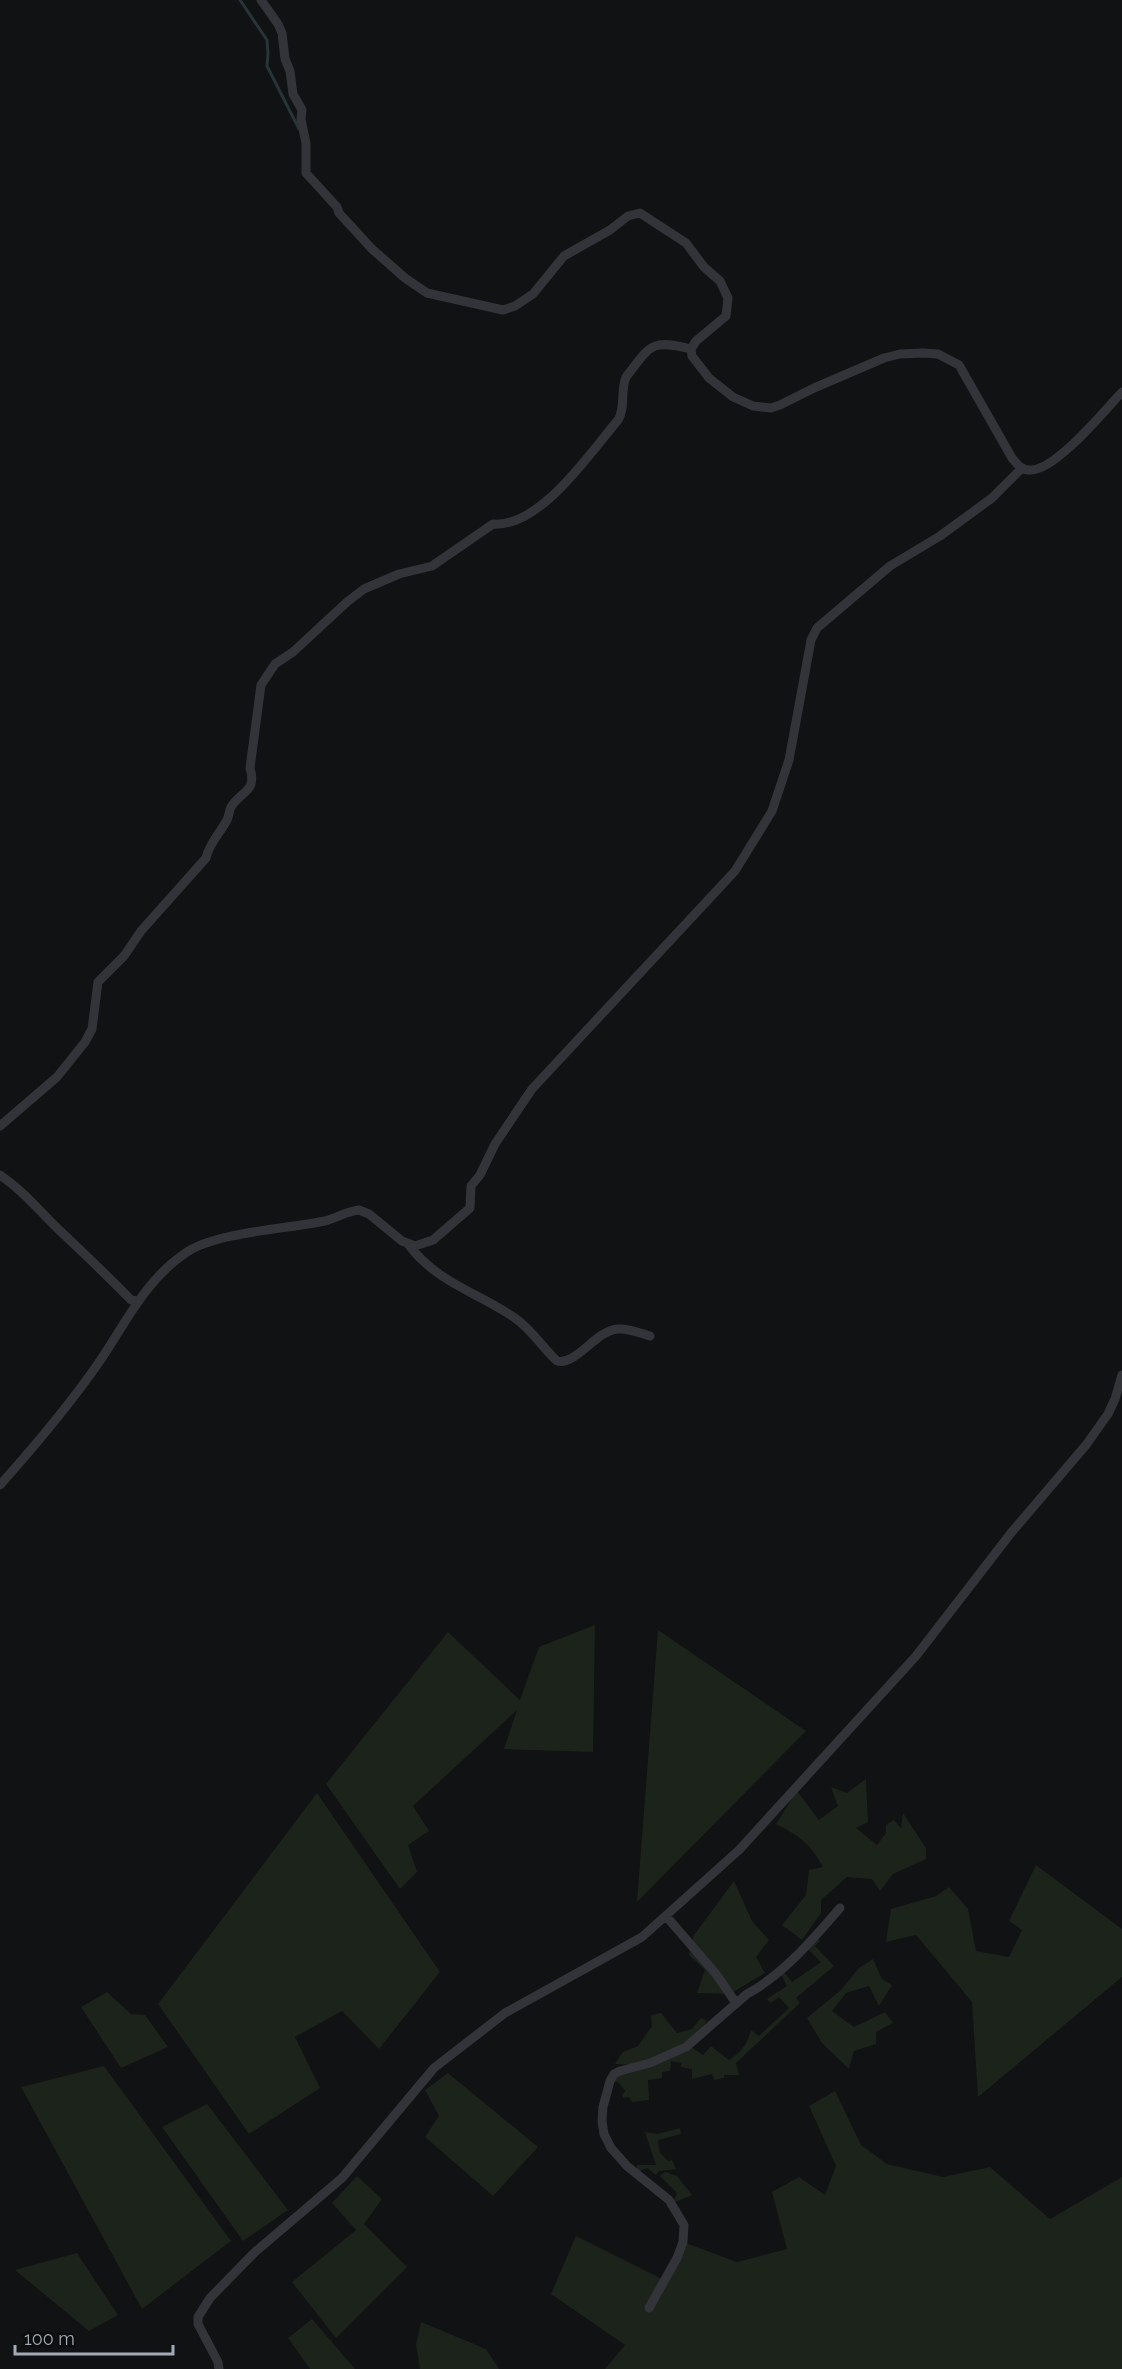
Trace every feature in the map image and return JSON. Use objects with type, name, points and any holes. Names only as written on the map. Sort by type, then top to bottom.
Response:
[{"type":"street","points":[[261,0],[282,33],[293,94],[302,110],[301,119],[306,143],[305,167],[309,179],[322,190],[324,195],[337,207],[339,213],[398,276],[431,296],[496,310],[508,309],[533,294],[564,256],[610,230],[628,216],[640,213],[686,243],[726,291],[728,303],[726,316],[685,348]]},
{"type":"street","points":[[0,1126],[57,1077],[85,1042],[92,1029],[99,982],[124,956],[141,931],[206,858],[231,807],[249,790],[254,779],[250,768],[261,685],[275,664],[293,652],[364,589],[399,574],[432,566],[493,524],[505,525],[548,502],[618,420],[622,414],[624,383],[630,372],[654,345],[663,343],[685,348],[703,372],[733,397],[753,405],[771,408],[884,358],[900,354],[938,354],[950,359],[964,371],[1019,472]]},
{"type":"street","points":[[408,1244],[415,1246],[428,1244],[470,1208],[471,1185],[480,1175],[495,1144],[532,1089],[735,871],[772,811],[789,760],[811,640],[818,628],[890,566],[992,498],[1019,472],[1047,467],[1122,392]]},
{"type":"street","points":[[0,1175],[23,1192],[131,1299],[137,1301]]},
{"type":"street","points":[[0,1485],[95,1368],[137,1301],[154,1280],[172,1263],[199,1245],[216,1240],[326,1220],[356,1210],[369,1214],[408,1244],[424,1265],[438,1276],[500,1309],[527,1327],[557,1361],[566,1361],[612,1330],[624,1329],[650,1336]]},
{"type":"street","points":[[219,2369],[218,2362],[198,2324],[198,2317],[202,2309],[255,2252],[342,2178],[426,2075],[493,2020],[631,1944],[666,1916],[739,1850],[909,1665],[1011,1533],[1092,1437],[1112,1406],[1122,1375]]},
{"type":"street","points":[[648,2308],[677,2258],[683,2242],[684,2225],[669,2200],[627,2166],[611,2148],[604,2134],[602,2121],[605,2097],[614,2074],[630,2067],[650,2063],[686,2047],[736,2003],[801,1953],[840,1908]]},
{"type":"street","points":[[666,1916],[716,1974],[736,2003]]},
{"type":"shaded area","points":[[595,1625],[593,1752],[504,1749],[517,1710],[413,1806],[429,1831],[408,1845],[417,1872],[400,1889],[326,1784],[448,1632],[520,1700],[539,1647]]},
{"type":"shaded area","points":[[658,1630],[806,1731],[637,1902]]},
{"type":"shaded area","points":[[866,1779],[868,1822],[856,1828],[877,1845],[886,1833],[886,1825],[894,1820],[901,1828],[903,1813],[926,1848],[926,1859],[893,1874],[880,1891],[872,1879],[847,1877],[821,1900],[821,1913],[802,1940],[782,1925],[806,1895],[809,1870],[823,1867],[803,1841],[776,1824],[797,1791],[819,1820],[838,1806],[831,1787],[847,1793]]},
{"type":"shaded area","points":[[317,1793],[440,1972],[379,2049],[342,2011],[295,2037],[320,2088],[249,2134],[158,2004]]},
{"type":"shaded area","points":[[1036,1865],[1122,1929],[1122,1977],[978,2097],[972,2002],[916,1935],[886,1942],[891,1909],[936,1896],[949,1887],[968,1909],[976,1951],[1009,1957],[1022,1930],[1009,1921]]},
{"type":"shaded area","points":[[734,1881],[752,1921],[769,1940],[756,1957],[765,1973],[730,1994],[697,1993],[705,1970],[689,1955],[694,1935]]},
{"type":"shaded area","points":[[816,1937],[820,1941],[815,1946],[834,1966],[796,1998],[800,2003],[736,2063],[739,2075],[724,2075],[724,2078],[714,2080],[712,2074],[692,2079],[692,2069],[681,2067],[681,2063],[671,2061],[670,2071],[662,2072],[662,2078],[648,2080],[649,2100],[632,2102],[629,2097],[623,2098],[625,2091],[619,2083],[612,2080],[616,2076],[691,2047],[703,2055],[711,2046],[729,2060],[743,2047],[751,2030],[759,2036],[789,2008],[779,1997],[771,2003],[767,1999],[787,1986],[780,1973],[783,1971],[792,1982],[821,1962],[807,1948]]},
{"type":"shaded area","points":[[873,1959],[882,1979],[892,1985],[879,2006],[869,1986],[846,1993],[832,2011],[854,2027],[885,2012],[893,2023],[876,2032],[876,2044],[854,2051],[849,2069],[822,2043],[807,2018],[841,1990],[859,1968]]},
{"type":"shaded area","points":[[107,1992],[131,2014],[145,2015],[168,2047],[121,2068],[81,2007]]},
{"type":"shaded area","points":[[661,2013],[677,2033],[692,2029],[701,2018],[707,2021],[694,2040],[639,2065],[615,2064],[623,2052],[638,2046],[652,2026],[651,2015]]},
{"type":"shaded area","points":[[104,2066],[231,2241],[142,2309],[21,2087]]},
{"type":"shaded area","points":[[448,2073],[538,2147],[493,2196],[425,2137],[439,2116],[425,2090]]},
{"type":"shaded area","points":[[835,2091],[861,2145],[887,2164],[943,2177],[990,2167],[1050,2219],[1122,2177],[1122,2369],[605,2369],[625,2345],[551,2294],[576,2236],[664,2280],[683,2242],[737,2262],[787,2249],[772,2192],[799,2177],[825,2195],[836,2166],[809,2106]]},
{"type":"shaded area","points":[[207,2104],[288,2210],[243,2241],[162,2127]]},
{"type":"shaded area","points":[[680,2128],[681,2134],[658,2140],[660,2153],[668,2161],[672,2160],[676,2169],[659,2171],[656,2175],[647,2168],[637,2172],[637,2165],[656,2165],[645,2132],[657,2134]]},
{"type":"shaded area","points":[[665,2172],[677,2176],[692,2195],[673,2203],[677,2193],[660,2176]]},
{"type":"shaded area","points":[[357,2176],[382,2199],[364,2224],[407,2267],[336,2338],[292,2282],[356,2230],[332,2203]]},
{"type":"shaded area","points":[[77,2253],[118,2315],[89,2331],[15,2270]]},
{"type":"shaded area","points":[[312,2319],[355,2369],[310,2369],[288,2338]]},
{"type":"shaded area","points":[[421,2322],[486,2349],[499,2369],[420,2369],[416,2344]]},
{"type":"waterway","points":[[240,0],[267,40],[267,66],[299,129]]}]
